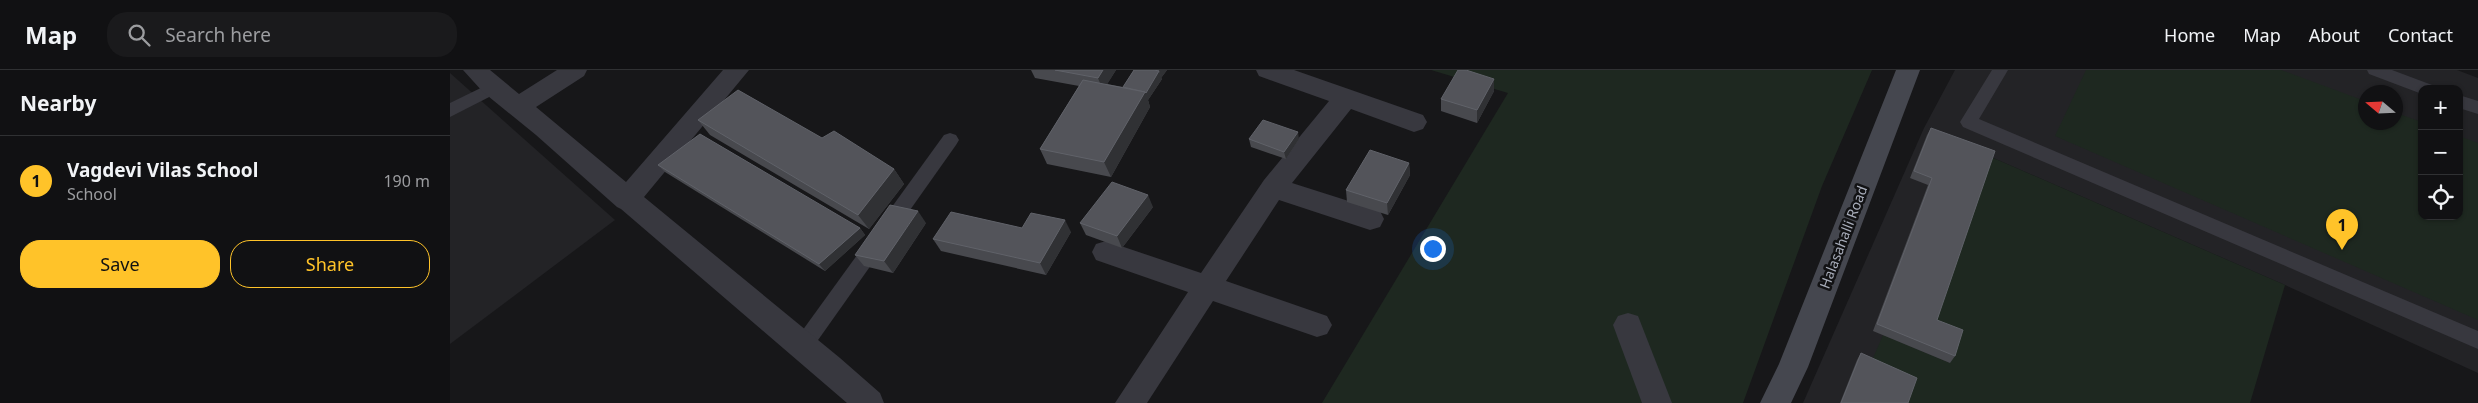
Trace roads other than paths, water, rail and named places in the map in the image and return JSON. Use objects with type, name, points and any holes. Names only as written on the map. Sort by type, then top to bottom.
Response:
[{"type":"main road","name":"Halasahalli Road","points":[[1775,403],[1793,367],[1908,70]]},
{"type":"street","points":[[519,106],[575,70]]},
{"type":"street","points":[[626,200],[737,70]]},
{"type":"street","points":[[1268,70],[1414,122]]},
{"type":"street","points":[[484,79],[519,106],[626,200],[804,344],[869,403]]},
{"type":"street","points":[[1130,403],[1273,187],[1347,97]]},
{"type":"street","points":[[1273,187],[1370,219]]},
{"type":"street","points":[[1106,252],[1317,325]]},
{"type":"street","points":[[1628,326],[1658,403]]},
{"type":"lane","points":[[2000,70],[1969,122],[2478,340]]},
{"type":"lane","points":[[2375,70],[2418,86]]},
{"type":"lane","points":[[450,111],[484,79]]},
{"type":"lane","points":[[2463,102],[2478,108]]},
{"type":"lane","points":[[804,344],[950,140]]},
{"type":"place","name":"Vagdevi Vilas School","points":[[2342,250]]}]
